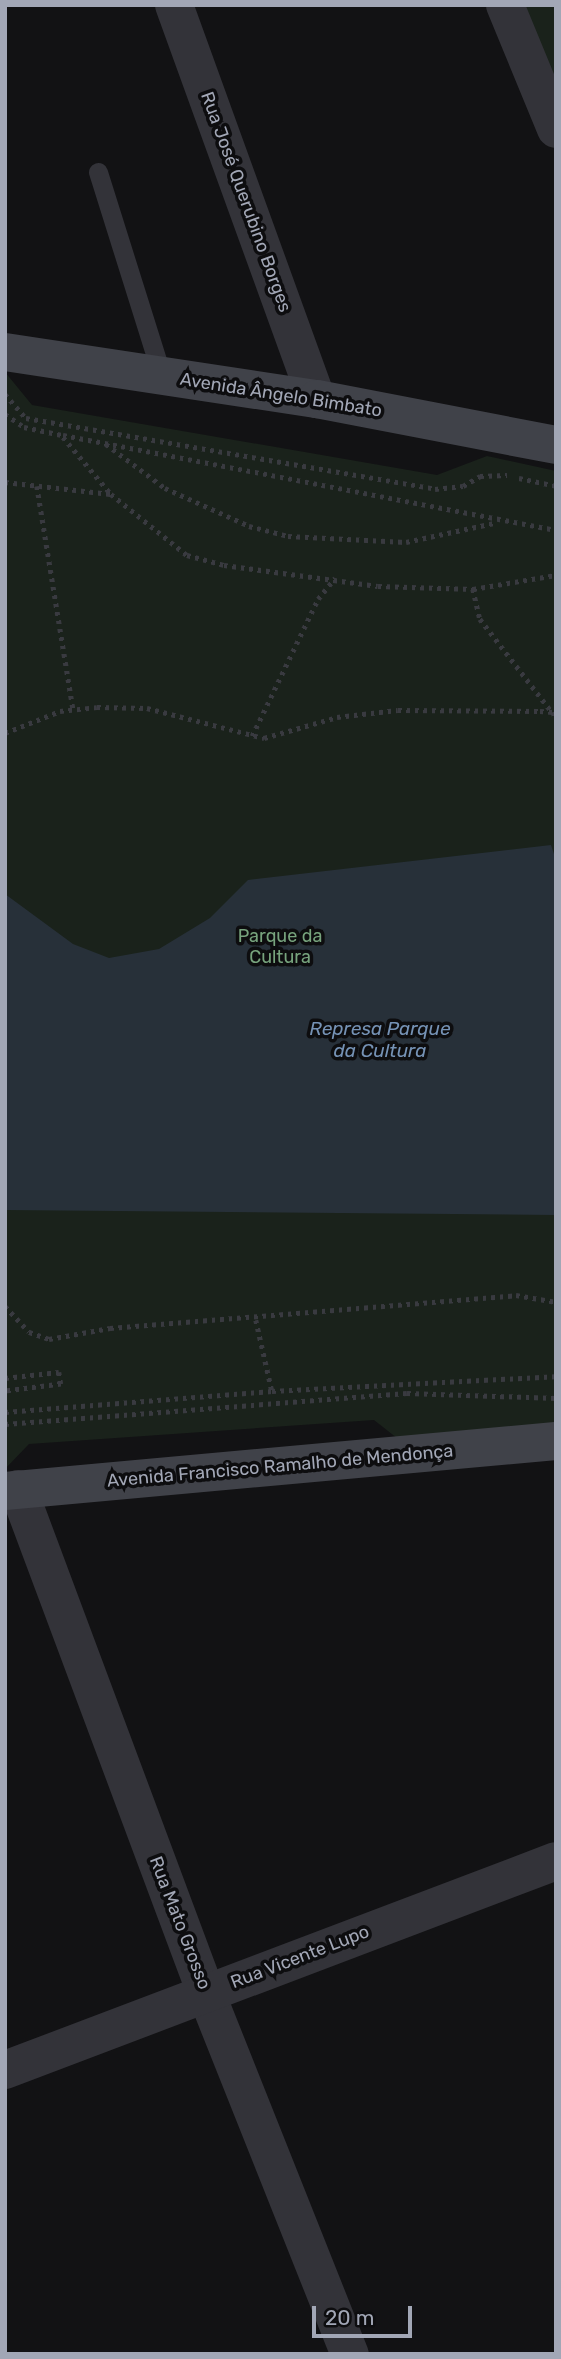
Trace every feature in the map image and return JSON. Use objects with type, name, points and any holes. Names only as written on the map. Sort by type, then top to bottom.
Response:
[{"type":"street","name":"Rua José Querubino Borges","points":[[174,5],[317,399]]},
{"type":"street","points":[[505,5],[556,129]]},
{"type":"street","name":"Avenida Ângelo Bimbato","points":[[5,352],[317,399],[556,445]]},
{"type":"street","name":"Avenida Francisco Ramalho de Mendonça","points":[[11,1490],[556,1441]]},
{"type":"street","name":"Rua Mato Grosso","points":[[11,1490],[206,1993],[350,2354]]},
{"type":"street","name":"Rua Vicente Lupo","points":[[5,2070],[556,1861]]},
{"type":"lane","points":[[98,172],[162,376]]},
{"type":"path","points":[[5,394],[26,418],[435,489],[463,486],[480,476],[493,475],[556,485]]},
{"type":"path","points":[[5,414],[24,427],[498,522],[556,530]]},
{"type":"path","points":[[62,435],[111,494],[144,525],[187,555],[225,565],[378,586],[473,589],[556,575]]},
{"type":"path","points":[[105,444],[165,488],[249,526],[288,536],[406,542],[498,522]]},
{"type":"path","points":[[5,482],[111,494]]},
{"type":"path","points":[[37,486],[73,710]]},
{"type":"path","points":[[252,736],[318,599],[335,578]]},
{"type":"path","points":[[473,589],[480,619],[556,719]]},
{"type":"path","points":[[5,733],[73,710],[147,708],[264,738],[337,717],[398,710],[553,712]]},
{"type":"path","points":[[5,1306],[29,1332],[49,1339],[110,1328],[256,1320],[516,1295],[556,1302]]},
{"type":"path","points":[[256,1320],[272,1391]]},
{"type":"path","points":[[5,1378],[60,1372],[61,1384],[5,1391]]},
{"type":"path","points":[[5,1412],[272,1391],[556,1376]]},
{"type":"path","points":[[5,1424],[407,1393],[556,1398]]},
{"type":"green space","points":[[524,5],[556,5],[556,84]]},
{"type":"green space","name":"Parque da Cultura","points":[[5,372],[32,405],[437,475],[487,456],[556,471],[556,1431],[402,1442],[374,1420],[29,1444],[5,1469]]},
{"type":"water","name":"Represa Parque da Cultura","points":[[551,845],[556,860],[556,1215],[5,1210],[5,894],[73,944],[109,958],[159,949],[210,918],[248,880]]}]
